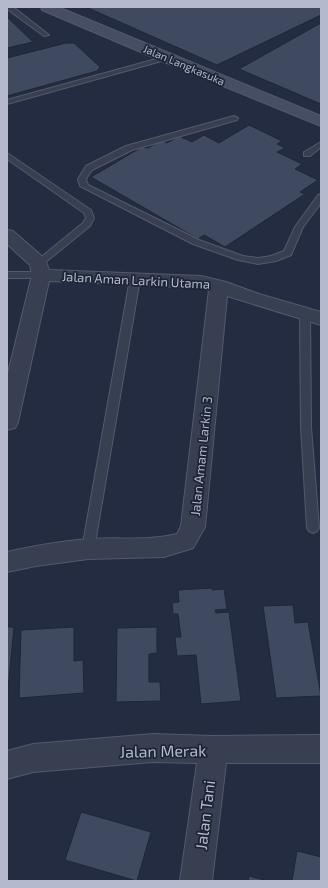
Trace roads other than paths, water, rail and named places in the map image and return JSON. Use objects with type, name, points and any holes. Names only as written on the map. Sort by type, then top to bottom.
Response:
[{"type":"main road","name":"Jalan Langkasuka","points":[[47,7],[321,121]]},
{"type":"street","points":[[7,235],[40,269],[8,413]]},
{"type":"street","name":"Jalan Aman Larkin Utama","points":[[40,269],[134,278],[201,282],[220,286],[252,298],[313,317]]},
{"type":"street","name":"Jalan Amam Larkin 3","points":[[7,562],[36,556],[88,549],[164,547],[184,540],[193,528],[220,286]]},
{"type":"street","name":"Jalan Merak","points":[[7,765],[33,758],[152,748],[213,750],[321,748]]},
{"type":"street","name":"Jalan Tani","points":[[196,881],[213,750]]},
{"type":"lane","points":[[9,7],[46,35]]},
{"type":"lane","points":[[7,102],[167,58]]},
{"type":"lane","points":[[234,118],[129,148],[89,168],[82,178],[84,186],[196,242],[241,258],[258,260],[273,259],[288,252],[299,227],[321,197]]},
{"type":"lane","points":[[307,154],[321,144]]},
{"type":"lane","points":[[7,155],[88,212],[90,218],[87,224],[40,269],[7,276]]},
{"type":"lane","points":[[88,549],[134,278]]},
{"type":"lane","points":[[313,317],[306,427],[313,528]]}]
